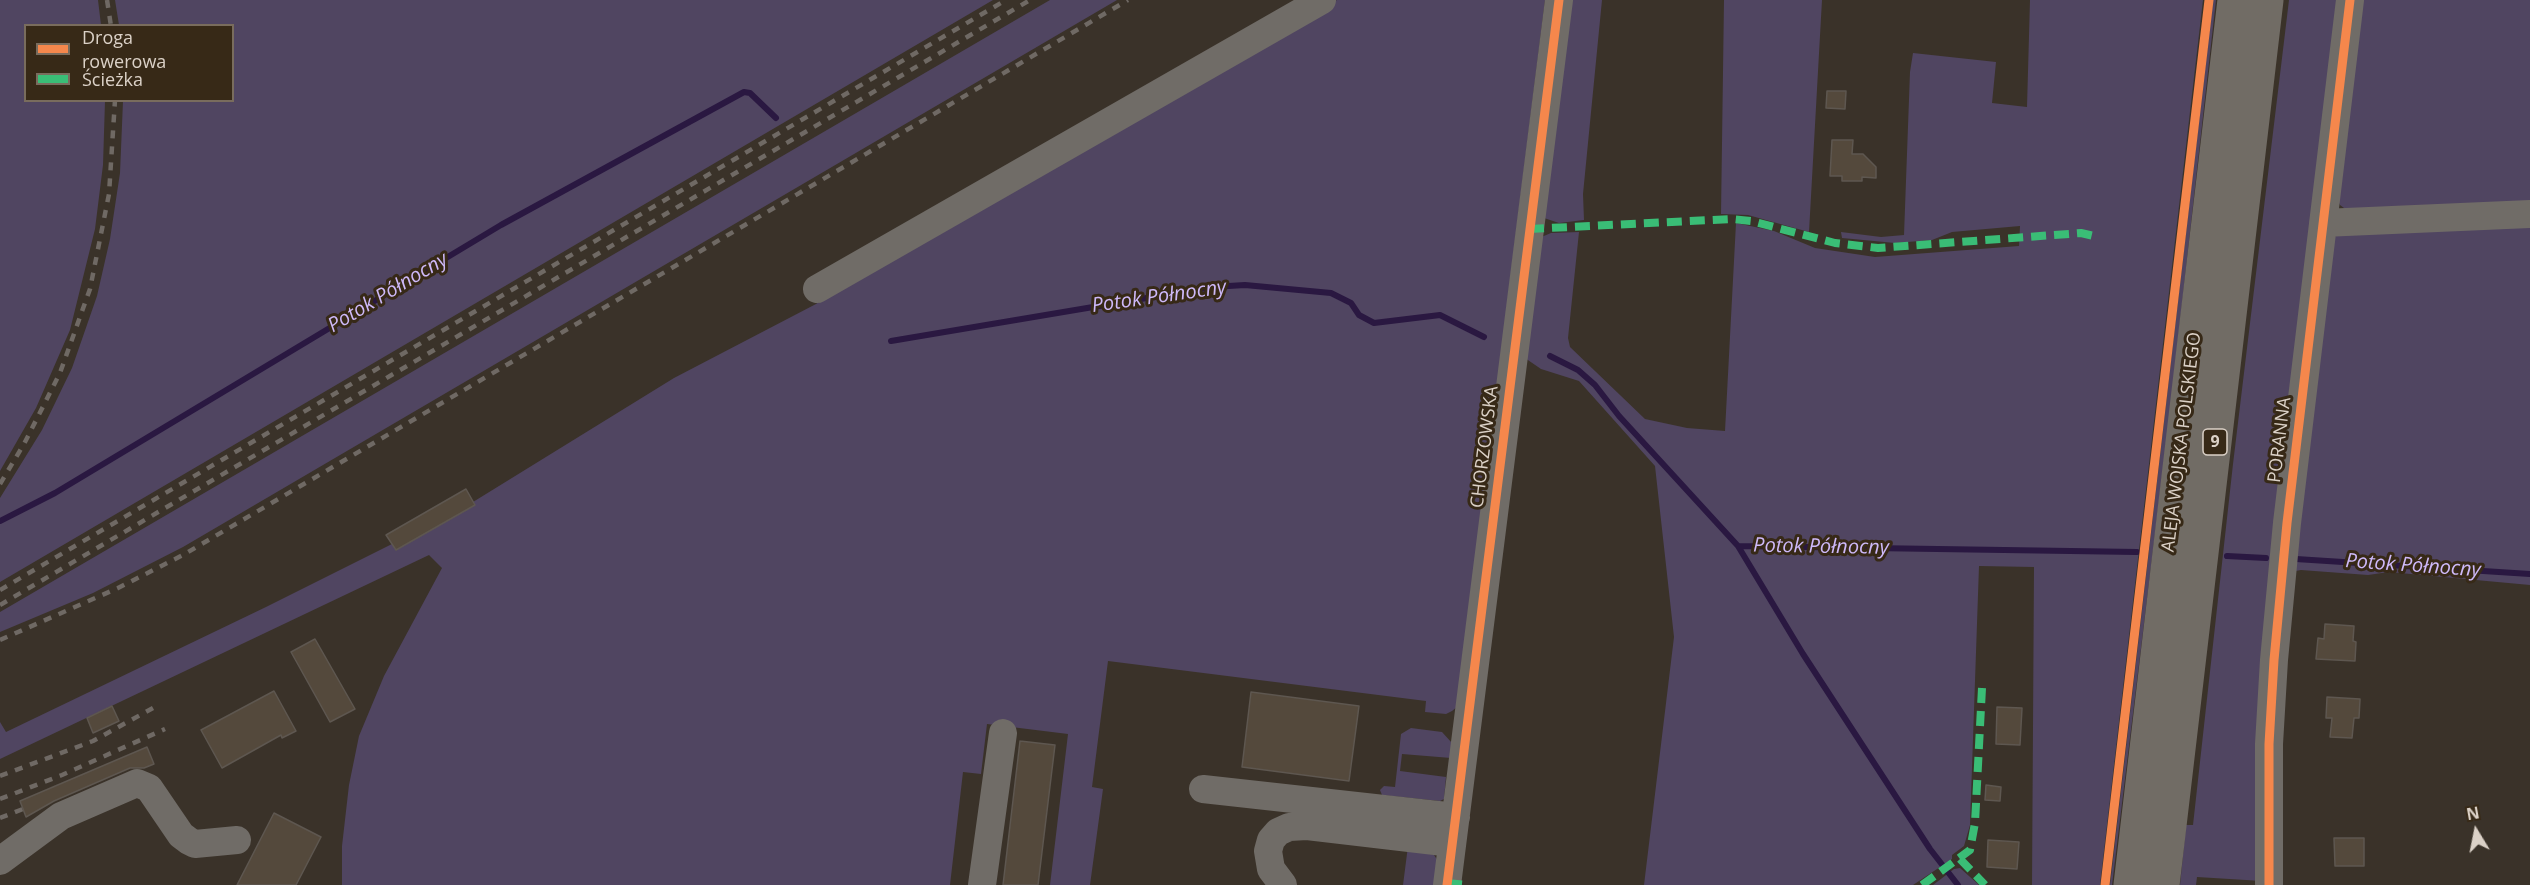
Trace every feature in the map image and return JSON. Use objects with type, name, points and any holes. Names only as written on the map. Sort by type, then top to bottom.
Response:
[{"type":"main road","name":"ALEJA WOJSKA POLSKIEGO","points":[[2130,885],[2234,0]]},
{"type":"main road","name":"ALEJA WOJSKA POLSKIEGO","points":[[2163,885],[2267,0]]},
{"type":"street","points":[[817,289],[1322,0]]},
{"type":"street","name":"PORANNA","points":[[2269,885],[2269,744],[2274,660],[2287,523],[2350,0]]},
{"type":"street","name":"CHORZOWSKA","points":[[1447,885],[1556,4]]},
{"type":"street","points":[[2323,223],[2530,213]]},
{"type":"street","points":[[982,885],[1003,733]]},
{"type":"street","points":[[0,861],[61,816],[137,783],[149,788],[181,835],[189,841],[195,844],[237,840]]},
{"type":"street","points":[[1203,789],[1454,830]]},
{"type":"street","points":[[1283,885],[1271,869],[1268,850],[1270,840],[1278,832],[1288,827],[1454,830]]},
{"type":"shaded area","points":[[0,0],[98,0],[101,24],[24,24],[24,102],[105,102],[103,165],[95,229],[70,330],[36,408],[0,471]]},
{"type":"shaded area","points":[[115,0],[993,0],[0,582],[0,498],[42,430],[72,368],[97,296],[110,239],[120,173],[123,102],[234,102],[234,24],[119,24]]},
{"type":"shaded area","points":[[1050,0],[1117,0],[183,547],[93,593],[0,632],[0,612]]},
{"type":"shaded area","points":[[1337,0],[1545,0],[1457,707],[1452,711],[1446,714],[1425,712],[1426,701],[1108,661],[1092,787],[1103,789],[1090,885],[1050,885],[1068,734],[987,724],[981,774],[963,772],[950,885],[342,885],[342,846],[349,785],[359,736],[384,676],[442,568],[429,555],[0,759],[0,722],[6,732],[392,544],[396,550],[475,505],[473,502],[674,378],[816,304],[854,277]]},
{"type":"shaded area","points":[[1568,0],[1602,0],[1583,194],[1584,220],[1559,223],[1544,218]]},
{"type":"shaded area","points":[[1724,0],[1822,0],[1809,232],[1748,215],[1721,214]]},
{"type":"shaded area","points":[[2030,0],[2203,0],[2100,885],[2032,885],[2034,567],[1979,566],[1970,825],[1964,846],[1952,855],[1952,859],[1913,885],[1644,885],[1674,637],[1655,466],[1579,381],[1541,369],[1522,356],[1539,238],[1551,233],[1579,232],[1568,338],[1570,347],[1645,419],[1687,428],[1725,431],[1736,223],[1774,231],[1815,248],[1875,257],[2019,246],[2020,226],[1952,232],[1932,240],[1895,243],[1842,238],[1841,232],[1881,237],[1904,235],[1910,72],[1913,53],[1996,62],[1992,103],[2027,107]]},
{"type":"shaded area","points":[[2213,0],[2216,0],[2170,411],[2112,885],[2110,885]]},
{"type":"shaded area","points":[[2289,0],[2341,0],[2262,881],[2197,877],[2196,885],[2180,885],[2186,825],[2193,825],[2233,464]]},
{"type":"shaded area","points":[[2358,0],[2530,0],[2530,206],[2348,211],[2340,205],[2336,196]]},
{"type":"shaded area","points":[[2530,227],[2530,585],[2389,572],[2368,575],[2301,570],[2290,572],[2329,245],[2337,234]]},
{"type":"shaded area","points":[[1411,728],[1442,732],[1452,743],[1451,758],[1402,754],[1400,771],[1446,777],[1444,799],[1440,801],[1382,795],[1380,790],[1384,786],[1395,787],[1401,734]]},
{"type":"shaded area","points":[[1408,846],[1434,855],[1438,861],[1437,885],[1403,885]]},
{"type":"shaded area","points":[[1960,868],[1979,885],[1933,885],[1954,869]]},
{"type":"building","points":[[1827,91],[1846,91],[1845,109],[1826,108]]},
{"type":"building","points":[[1832,140],[1853,140],[1852,154],[1863,154],[1876,167],[1876,178],[1862,177],[1862,181],[1842,181],[1842,176],[1830,176]]},
{"type":"building","points":[[466,489],[475,505],[396,550],[386,535]]},
{"type":"building","points":[[2325,624],[2354,626],[2355,661],[2316,659],[2318,638],[2324,639]]},
{"type":"building","points":[[315,639],[355,709],[330,722],[291,652]]},
{"type":"building","points":[[274,691],[296,731],[282,738],[281,735],[222,768],[201,730]]},
{"type":"building","points":[[1251,692],[1359,706],[1349,781],[1242,767]]},
{"type":"building","points":[[2327,697],[2360,699],[2359,718],[2354,718],[2352,738],[2330,737],[2332,718],[2326,718]]},
{"type":"building","points":[[112,706],[119,721],[93,733],[87,718]]},
{"type":"building","points":[[1997,707],[2022,708],[2020,745],[1996,744]]},
{"type":"building","points":[[1020,741],[1055,745],[1038,885],[1003,885]]},
{"type":"building","points":[[147,747],[154,764],[144,768],[130,768],[54,801],[26,817],[20,801]]},
{"type":"building","points":[[1986,785],[2001,787],[2000,801],[1985,800]]},
{"type":"building","points":[[274,813],[321,837],[296,885],[237,885]]},
{"type":"building","points":[[2334,838],[2364,838],[2364,866],[2335,866]]},
{"type":"building","points":[[1988,840],[2019,842],[2017,869],[1987,867]]},
{"type":"waterway","name":"Potok Północny","points":[[0,521],[55,493],[501,225],[744,92],[750,93],[776,118]]},
{"type":"waterway","name":"Potok Północny","points":[[891,341],[1212,287],[1245,285],[1331,293],[1351,303],[1359,315],[1374,323],[1440,315],[1484,337]]},
{"type":"waterway","name":"Potok Północny","points":[[1550,356],[1578,370],[1595,385],[1619,416],[1738,546],[2137,552]]},
{"type":"waterway","points":[[1738,546],[1803,654],[1930,849],[1958,885]]},
{"type":"waterway","name":"Potok Północny","points":[[2227,556],[2266,558]]},
{"type":"waterway","name":"Potok Północny","points":[[2296,559],[2530,574]]},
{"type":"railway","points":[[107,0],[111,24]]},
{"type":"railway","points":[[0,590],[1006,0]]},
{"type":"railway","points":[[0,605],[1030,0]]},
{"type":"railway","points":[[0,640],[118,588],[183,555],[1128,0]]},
{"type":"railway","points":[[0,484],[24,444],[60,373],[90,289],[109,194],[115,102]]},
{"type":"railway","points":[[0,776],[93,741],[153,708]]},
{"type":"railway","points":[[0,799],[62,775],[165,729]]},
{"type":"railway","points":[[0,818],[23,809]]},
{"type":"marked path","points":[[1529,229],[1732,219],[1751,221],[1835,243],[1878,248],[2081,233],[2098,237]]},
{"type":"marked path","points":[[1922,885],[1970,850],[1975,823],[1982,688]]},
{"type":"marked path","points":[[1960,859],[1985,885]]},
{"type":"marked path","points":[[1447,883],[1466,885]]},
{"type":"cycle path","points":[[1447,885],[1559,0]]},
{"type":"cycle path","points":[[2105,885],[2209,0]]},
{"type":"cycle path","points":[[2269,885],[2269,744],[2274,660],[2287,523],[2350,0]]}]
